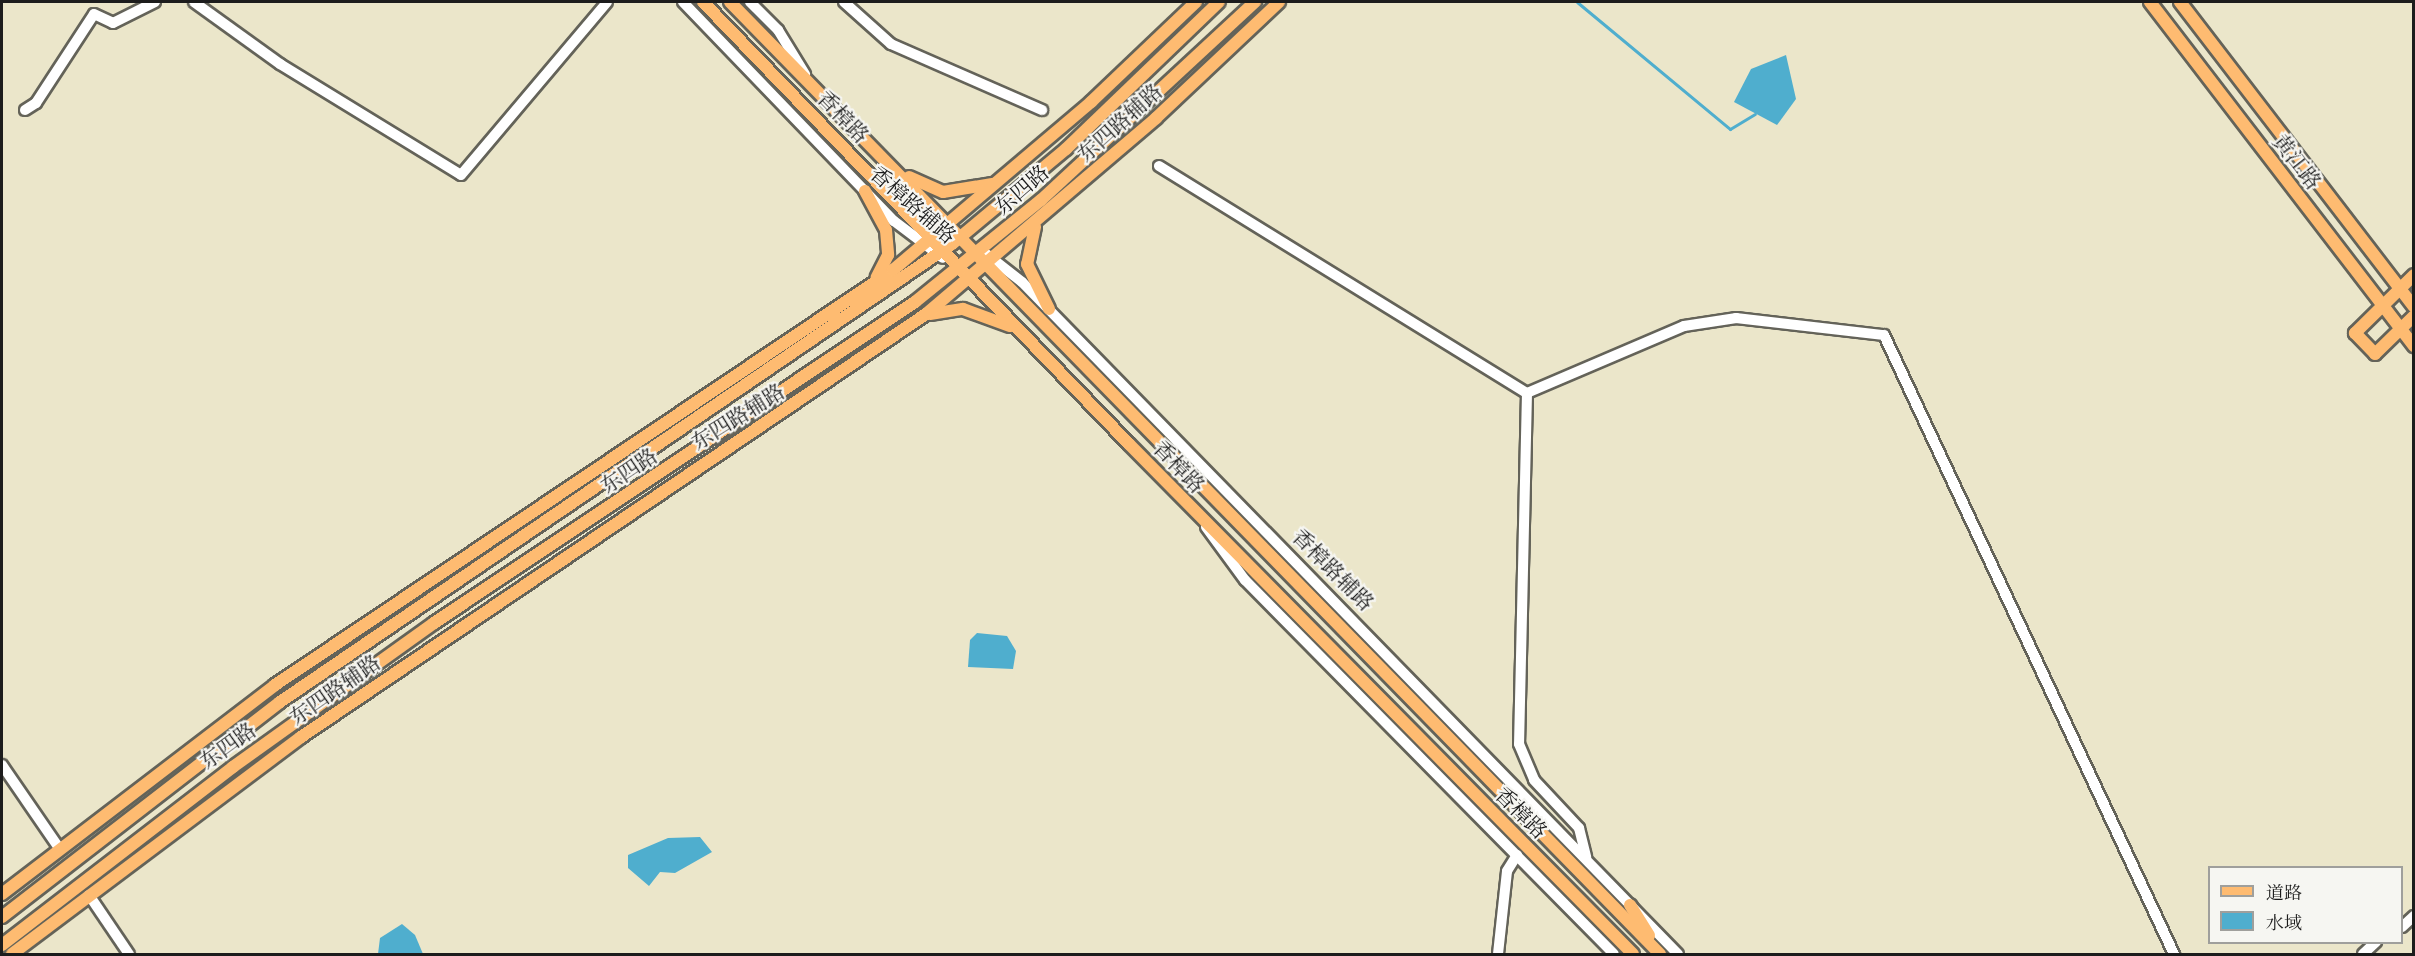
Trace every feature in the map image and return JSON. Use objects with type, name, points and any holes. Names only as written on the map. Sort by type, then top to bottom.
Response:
[{"type":"main road","name":"香樟路","points":[[703,2],[929,242],[970,279],[1195,512],[1633,954]]},
{"type":"main road","name":"香樟路","points":[[730,2],[806,76],[949,225],[990,262],[1660,954]]},
{"type":"main road","name":"东四路辅路","points":[[2,894],[59,848],[275,685],[872,285],[929,242],[1087,105],[1196,2]]},
{"type":"main road","name":"东四路","points":[[2,917],[88,848],[280,702],[827,334],[941,253],[962,237],[1133,84],[1219,2]]},
{"type":"main road","name":"东四路","points":[[2,945],[318,704],[738,422],[958,268],[1071,173],[1255,2]]},
{"type":"main road","name":"东四路辅路","points":[[12,954],[311,730],[913,323],[1039,221],[1279,2]]},
{"type":"main road","name":"黄江路","points":[[2150,2],[2414,346]]},
{"type":"main road","name":"黄江路","points":[[2180,2],[2414,307]]},
{"type":"main road","points":[[1087,105],[1133,84]]},
{"type":"main road","points":[[1092,154],[1140,131]]},
{"type":"main road","points":[[891,164],[942,192],[980,189],[1008,174]]},
{"type":"main road","points":[[1049,309],[1027,264],[1030,239],[1039,221],[1071,173]]},
{"type":"main road","points":[[827,334],[872,285],[884,266],[888,245],[882,219],[865,191]]},
{"type":"main road","points":[[2414,275],[2355,333],[2375,354],[2414,316]]},
{"type":"main road","points":[[913,323],[940,311],[963,309],[1022,334]]},
{"type":"main road","points":[[720,387],[779,366]]},
{"type":"main road","points":[[738,422],[799,401]]},
{"type":"main road","points":[[42,862],[88,848]]},
{"type":"main road","points":[[38,916],[93,893]]},
{"type":"main road","points":[[1629,904],[1660,954]]},
{"type":"main road","points":[[2,952],[21,929]]},
{"type":"street","points":[[25,110],[36,103],[94,14],[113,23],[155,2]]},
{"type":"street","points":[[194,2],[280,64],[461,176],[607,2]]},
{"type":"street","name":"香樟路辅路","points":[[683,2],[865,191],[929,242]]},
{"type":"street","name":"香樟路","points":[[750,2],[778,30],[806,76]]},
{"type":"street","points":[[844,2],[891,44],[1041,110]]},
{"type":"street","points":[[1159,166],[1527,393]]},
{"type":"street","name":"香樟路辅路","points":[[990,262],[1049,309],[1678,954]]},
{"type":"street","points":[[1527,393],[1684,326],[1736,318],[1884,335],[2174,954]]},
{"type":"street","points":[[1527,393],[1519,744],[1534,780],[1579,828],[1587,860]]},
{"type":"street","points":[[1195,512],[1245,580],[1614,954]]},
{"type":"street","points":[[2,765],[59,848]]},
{"type":"street","points":[[1498,954],[1507,871],[1517,855]]},
{"type":"street","points":[[93,893],[129,954]]},
{"type":"water","points":[[1786,55],[1796,99],[1777,125],[1734,102],[1751,69]]},
{"type":"water","points":[[977,633],[1007,636],[1016,651],[1013,669],[968,667],[970,640]]},
{"type":"water","points":[[700,837],[712,852],[675,873],[660,872],[649,886],[628,868],[628,855],[668,838]]},
{"type":"water","points":[[402,924],[415,935],[423,954],[378,954],[380,938]]},
{"type":"waterway","points":[[1577,2],[1730,129],[1755,114]]}]
